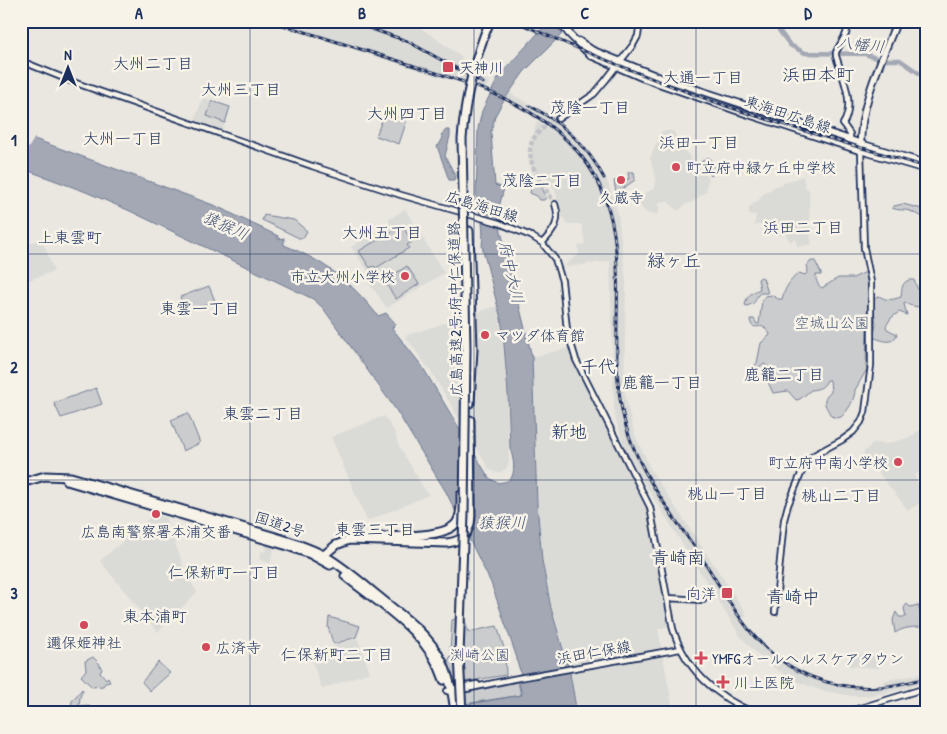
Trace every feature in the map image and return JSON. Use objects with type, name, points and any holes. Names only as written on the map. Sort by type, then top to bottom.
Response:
[{"type":"highway","name":"広島高速2号;府中仁保道路","points":[[462,713],[459,670],[468,420],[470,292],[465,175],[466,138],[474,79],[492,21]]},
{"type":"highway","points":[[466,237],[473,349],[468,403]]},
{"type":"highway","points":[[345,540],[447,543],[458,541],[465,536],[471,520],[468,420]]},
{"type":"highway","points":[[323,558],[331,545],[345,540],[436,533],[453,527],[458,520],[460,511],[468,420]]},
{"type":"highway","name":"国道2号","points":[[21,483],[45,476],[68,476],[302,545],[323,558]]},
{"type":"highway","name":"国道2号","points":[[21,488],[46,480],[70,481],[288,546],[338,564],[424,636],[441,660],[450,690],[452,710]]},
{"type":"main road","name":"東海田広島線","points":[[556,21],[590,55],[616,67],[706,101],[861,151]]},
{"type":"main road","points":[[558,119],[594,94],[621,62],[636,40],[640,21]]},
{"type":"main road","points":[[849,21],[846,34],[836,52],[836,56],[848,97],[847,112],[843,124],[850,134],[850,140]]},
{"type":"main road","points":[[775,612],[784,520],[788,505],[806,462],[814,454],[849,436],[860,424],[865,412],[871,371],[871,282],[864,248],[860,143],[864,111],[897,21]]},
{"type":"main road","name":"東海田広島線","points":[[567,31],[589,48],[659,77],[860,143]]},
{"type":"main road","name":"広島海田線","points":[[21,61],[76,83],[312,166],[454,211],[479,216],[531,236],[542,243],[555,259],[562,281],[568,330],[576,360],[650,507],[673,630],[680,649],[694,670],[717,692],[738,706],[755,713]]},
{"type":"main road","points":[[860,143],[926,163]]},
{"type":"main road","points":[[861,151],[926,170]]},
{"type":"main road","points":[[542,243],[558,222],[555,204]]},
{"type":"main road","points":[[667,598],[703,600]]},
{"type":"main road","name":"浜田仁保線","points":[[450,690],[508,678],[513,679],[680,649]]},
{"type":"main road","points":[[844,713],[926,688]]},
{"type":"shaded area","points":[[263,21],[411,21],[462,57],[459,64],[489,82],[485,91],[460,81],[460,78],[454,75],[451,80]]},
{"type":"shaded area","points":[[509,93],[551,115],[573,132],[592,155],[607,180],[618,214],[626,281],[624,387],[635,435],[652,472],[744,610],[747,616],[742,618],[749,630],[759,643],[781,662],[821,682],[842,686],[874,687],[883,686],[883,681],[926,673],[926,683],[866,696],[852,696],[820,690],[798,682],[779,671],[763,660],[741,637],[641,478],[625,447],[616,421],[614,408],[610,261],[567,267],[565,265],[579,254],[578,246],[585,244],[581,224],[567,224],[560,211],[555,190],[547,178],[537,175],[529,158],[538,121],[555,135],[544,124],[505,100]]},
{"type":"shaded area","points":[[203,97],[212,101],[207,117],[225,123],[222,131],[194,122]]},
{"type":"shaded area","name":"町立府中緑ケ丘中学校","points":[[662,131],[673,131],[683,149],[709,179],[706,186],[707,191],[691,203],[685,204],[680,210],[677,210],[665,201],[659,202],[659,214],[646,213],[639,204],[639,199],[655,188],[656,178],[650,158]]},
{"type":"shaded area","points":[[803,176],[805,187],[809,190],[812,244],[798,247],[795,239],[790,242],[785,233],[779,236],[775,229],[764,223],[754,226],[756,215],[749,214],[749,207],[774,187]]},
{"type":"shaded area","points":[[405,209],[444,273],[387,308],[366,279],[377,272],[374,267],[368,271],[351,247],[390,223],[388,220]]},
{"type":"shaded area","points":[[42,239],[54,271],[21,283],[21,247]]},
{"type":"shaded area","points":[[497,306],[502,336],[507,394],[509,463],[506,469],[498,473],[489,469],[432,373],[405,336]]},
{"type":"shaded area","points":[[569,348],[576,368],[644,498],[648,511],[669,626],[658,629],[673,710],[679,710],[680,713],[578,713],[571,673],[552,608],[543,560],[537,504],[532,357]]},
{"type":"shaded area","points":[[384,416],[394,431],[398,444],[429,495],[367,521],[331,437]]},
{"type":"shaded area","name":"町立府中南小学校","points":[[926,429],[926,470],[914,475],[926,500],[908,510],[863,453],[873,443],[888,444],[913,436],[916,432]]},
{"type":"shaded area","points":[[153,515],[165,517],[188,578],[197,592],[158,632],[100,561]]},
{"type":"shaded area","points":[[267,543],[275,545],[270,563],[259,559],[262,551],[265,552]]},
{"type":"shaded area","points":[[357,638],[370,672],[322,689],[310,655]]},
{"type":"shaded area","points":[[850,653],[878,656],[879,668],[849,666]]},
{"type":"green space","points":[[212,101],[230,107],[225,123],[207,116]]},
{"type":"green space","points":[[385,112],[407,120],[399,144],[376,136]]},
{"type":"green space","points":[[708,157],[718,170],[711,176],[701,162]]},
{"type":"green space","points":[[628,172],[634,172],[635,180],[616,193],[614,181],[629,179]]},
{"type":"green space","points":[[535,183],[540,185],[546,198],[544,200],[540,200],[537,196],[530,193],[532,185]]},
{"type":"green space","points":[[903,204],[926,210],[926,216],[908,210],[892,208]]},
{"type":"green space","points":[[264,215],[294,220],[307,231],[303,238],[299,238],[262,220]]},
{"type":"green space","points":[[402,225],[412,242],[407,245],[409,248],[376,268],[374,266],[370,268],[359,251]]},
{"type":"green space","name":"空城山公園","points":[[811,261],[815,261],[821,273],[821,275],[816,275],[816,280],[822,288],[838,278],[853,278],[866,272],[868,288],[867,369],[855,390],[849,408],[841,417],[837,418],[831,416],[825,404],[826,398],[831,392],[830,380],[827,380],[820,388],[811,390],[796,400],[788,391],[773,393],[768,382],[775,379],[774,375],[765,364],[753,370],[751,369],[757,363],[761,343],[770,334],[764,327],[753,326],[750,319],[754,319],[759,324],[762,300],[765,296],[772,295],[782,299],[786,288],[793,278],[799,273],[805,275],[807,273],[807,266]]},
{"type":"green space","points":[[407,266],[419,284],[396,299],[384,281]]},
{"type":"green space","points":[[761,277],[768,293],[760,293],[755,302],[747,306],[745,305],[750,295],[760,289],[758,279]]},
{"type":"green space","points":[[914,280],[922,303],[918,307],[905,302],[907,315],[899,312],[891,318],[886,326],[887,329],[897,334],[893,340],[888,341],[875,338],[876,324],[873,302],[876,297],[879,296],[890,300],[901,297],[903,284]]},
{"type":"green space","points":[[209,286],[215,301],[185,312],[180,297]]},
{"type":"green space","points":[[96,388],[102,404],[61,418],[54,403]]},
{"type":"green space","points":[[188,413],[200,443],[183,451],[171,420]]},
{"type":"green space","points":[[907,604],[910,607],[918,605],[924,627],[905,628],[895,633],[893,620],[896,612],[899,617],[906,617],[904,608]]},
{"type":"green space","points":[[329,617],[360,626],[356,637],[333,643],[328,627]]},
{"type":"green space","name":"渕崎公園","points":[[452,620],[465,620],[468,632],[497,626],[505,651],[506,675],[463,682],[452,677],[447,663],[452,654],[450,652]]},
{"type":"green space","points":[[93,657],[99,663],[102,670],[100,672],[106,679],[108,677],[110,682],[105,683],[103,686],[92,687],[81,676],[86,670],[85,661]]},
{"type":"green space","points":[[158,662],[170,673],[150,691],[142,682]]},
{"type":"green space","points":[[518,682],[521,695],[458,705],[460,694]]},
{"type":"green space","points":[[82,689],[79,706],[87,705],[92,708],[100,706],[103,713],[67,713],[72,701]]},
{"type":"water","name":"猿猴川","points":[[549,21],[570,21],[561,32],[562,34],[524,72],[502,103],[495,116],[491,133],[495,185],[504,188],[497,215],[532,357],[537,504],[542,560],[551,608],[570,673],[577,713],[526,713],[524,709],[518,707],[480,713],[445,713],[445,708],[522,695],[517,675],[521,673],[517,658],[491,583],[446,492],[396,410],[323,308],[313,299],[130,211],[29,171],[21,166],[21,134],[216,206],[278,236],[278,239],[284,238],[284,245],[312,258],[336,273],[358,292],[378,316],[386,313],[396,324],[392,328],[422,366],[489,478],[498,483],[505,482],[513,474],[514,465],[510,449],[508,394],[501,319],[482,246],[482,223],[476,201],[478,129],[482,111],[499,76]]},
{"type":"water","points":[[446,130],[450,130],[450,136],[445,156],[455,175],[454,180],[449,180],[437,146],[443,138],[441,135]]},
{"type":"pier","points":[[26,133],[35,137],[21,160],[21,141]]},
{"type":"waterway","name":"八幡川","points":[[772,21],[790,45],[805,53],[865,54],[881,60],[900,60],[926,78]]},
{"type":"tunnel","points":[[555,204],[533,167],[530,148],[541,130],[558,119]]},
{"type":"railway","points":[[270,21],[475,86],[523,108],[565,138],[582,157],[600,185],[610,216],[616,247],[618,378],[622,410],[627,429],[642,466],[652,483],[731,605],[755,637],[767,649],[795,669],[811,677],[844,686],[861,687],[891,686],[926,678]]},
{"type":"railway","points":[[348,21],[407,41],[483,83]]},
{"type":"railway","points":[[514,21],[621,66],[729,107],[926,167]]},
{"type":"railway","points":[[530,106],[553,120],[573,136],[590,155],[604,178]]},
{"type":"place","name":"天神川","points":[[448,67]]},
{"type":"place","name":"町立府中緑ケ丘中学校","points":[[676,167]]},
{"type":"place","name":"久蔵寺","points":[[621,180]]},
{"type":"place","name":"市立大州小学校","points":[[405,276]]},
{"type":"place","name":"マツダ体育館","points":[[485,335]]},
{"type":"place","name":"町立府中南小学校","points":[[898,462]]},
{"type":"place","name":"広島南警察署本浦交番","points":[[156,514]]},
{"type":"place","name":"向洋","points":[[727,593]]},
{"type":"place","name":"邇保姫神社","points":[[84,625]]},
{"type":"place","name":"広済寺","points":[[206,647]]},
{"type":"place","name":"YMFGオールヘルスケアタウン","points":[[701,658]]},
{"type":"place","name":"川上医院","points":[[723,682]]},
{"type":"district","name":"大州二丁目","points":[[153,63]]},
{"type":"district","name":"浜田本町","points":[[818,74]]},
{"type":"district","name":"大通一丁目","points":[[703,77]]},
{"type":"district","name":"大州三丁目","points":[[241,89]]},
{"type":"district","name":"茂陰一丁目","points":[[590,107]]},
{"type":"district","name":"大州四丁目","points":[[407,113]]},
{"type":"district","name":"大州一丁目","points":[[123,138]]},
{"type":"district","name":"浜田一丁目","points":[[699,142]]},
{"type":"district","name":"茂陰二丁目","points":[[542,180]]},
{"type":"district","name":"浜田二丁目","points":[[803,227]]},
{"type":"district","name":"大州五丁目","points":[[382,232]]},
{"type":"district","name":"上東雲町","points":[[70,237]]},
{"type":"district","name":"緑ヶ丘","points":[[674,260]]},
{"type":"district","name":"東雲一丁目","points":[[200,308]]},
{"type":"district","name":"千代","points":[[598,366]]},
{"type":"district","name":"鹿籠二丁目","points":[[784,374]]},
{"type":"district","name":"鹿籠一丁目","points":[[662,382]]},
{"type":"district","name":"東雲二丁目","points":[[263,413]]},
{"type":"district","name":"新地","points":[[569,431]]},
{"type":"district","name":"桃山一丁目","points":[[727,493]]},
{"type":"district","name":"桃山二丁目","points":[[841,495]]},
{"type":"district","name":"東雲三丁目","points":[[375,529]]},
{"type":"district","name":"青崎南","points":[[678,557]]},
{"type":"district","name":"仁保新町一丁目","points":[[224,572]]},
{"type":"district","name":"青崎中","points":[[793,596]]},
{"type":"district","name":"東本浦町","points":[[155,616]]},
{"type":"district","name":"仁保新町二丁目","points":[[337,654]]},
{"type":"water label","name":"府中大川","points":[[512,272]]}]
